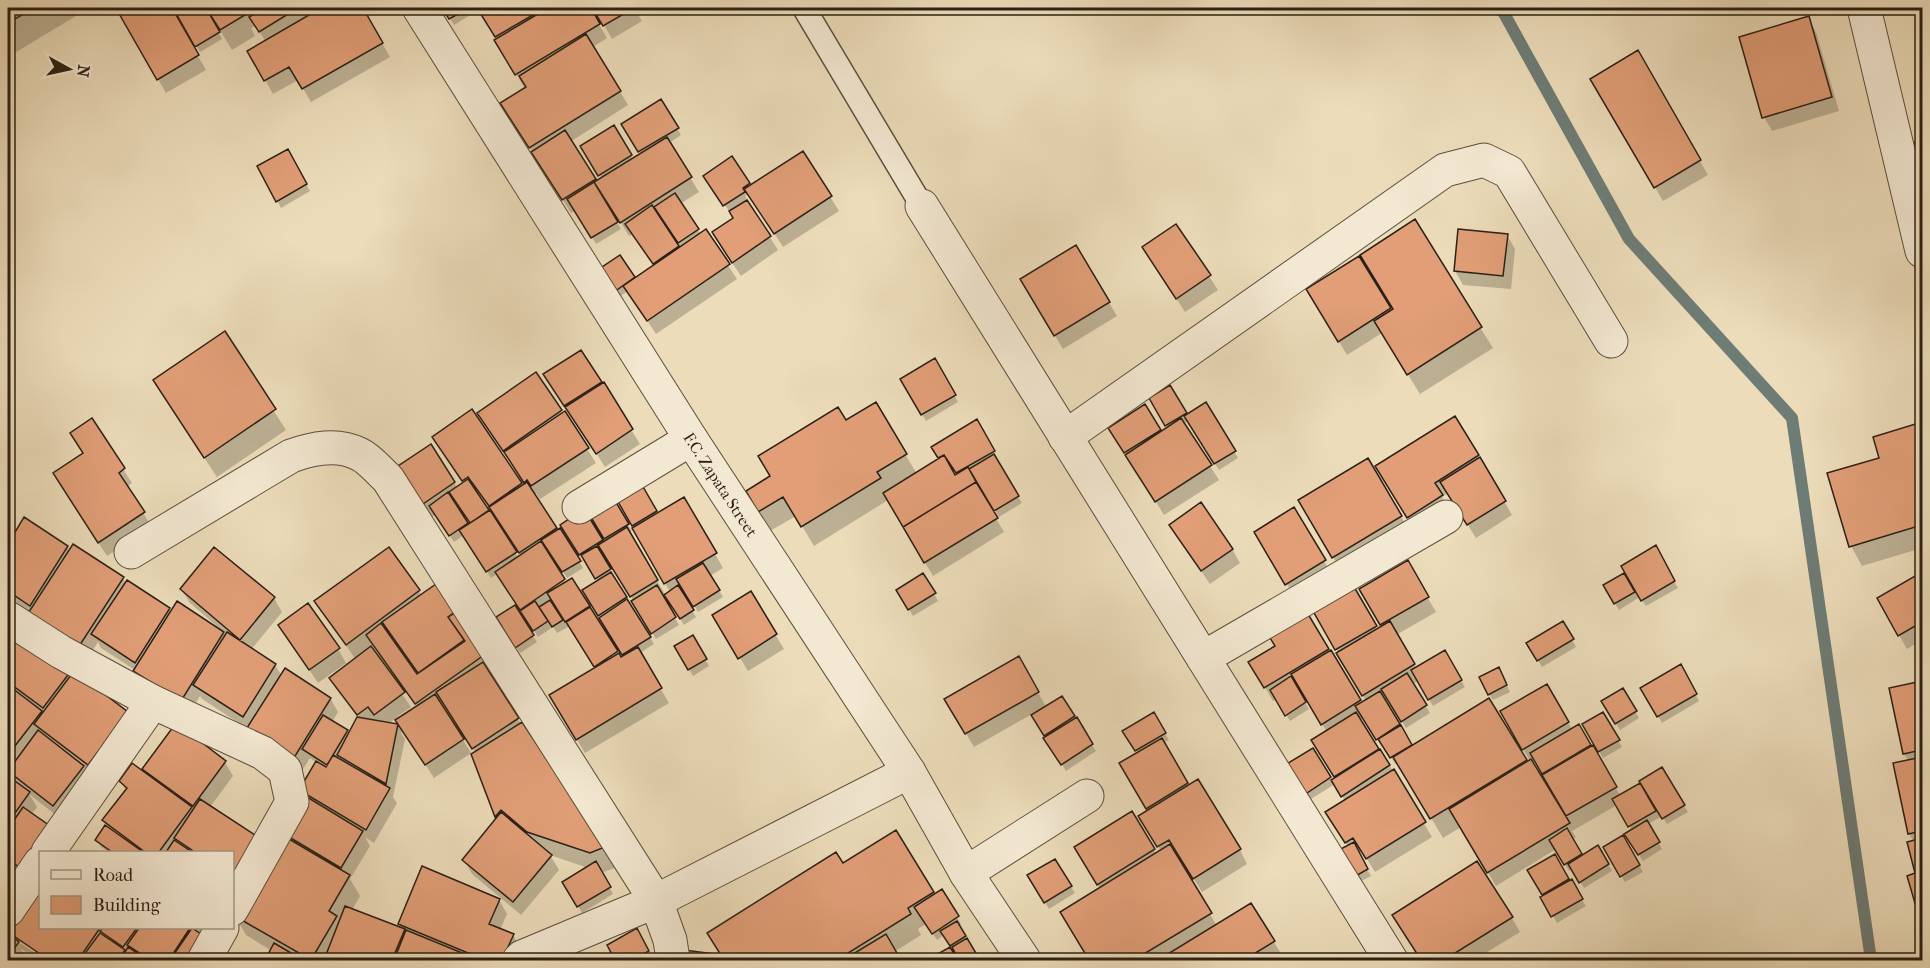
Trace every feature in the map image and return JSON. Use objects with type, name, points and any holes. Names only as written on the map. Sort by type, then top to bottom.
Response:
[{"type":"street","name":"F.C. Zapata Street","points":[[419,8],[691,439],[909,772],[966,873],[1024,960]]},
{"type":"street","points":[[1864,8],[1923,251]]},
{"type":"street","points":[[1065,437],[1445,170],[1484,160],[1509,172],[1611,341]]},
{"type":"street","points":[[921,206],[1391,960]]},
{"type":"street","points":[[579,507],[691,439]]},
{"type":"street","points":[[131,552],[291,456],[312,448],[339,447],[361,454],[388,479],[656,901],[670,940],[673,960]]},
{"type":"street","points":[[1203,658],[1446,517]]},
{"type":"street","points":[[8,618],[61,652],[153,702],[263,753],[285,770],[292,802],[234,905]]},
{"type":"street","points":[[49,851],[153,702]]},
{"type":"street","points":[[519,960],[656,901],[909,772]]},
{"type":"street","points":[[966,873],[1087,796]]},
{"type":"street","points":[[8,910],[39,864]]},
{"type":"street","points":[[204,960],[221,929]]},
{"type":"lane","points":[[804,8],[921,206]]},
{"type":"building","points":[[8,8],[34,8],[8,23]]},
{"type":"building","points":[[121,8],[172,8],[199,55],[157,80],[117,10]]},
{"type":"building","points":[[173,8],[206,8],[220,32],[195,47]]},
{"type":"building","points":[[206,8],[241,8],[245,15],[220,30]]},
{"type":"building","points":[[264,8],[298,8],[259,32],[249,17]]},
{"type":"building","points":[[321,8],[363,8],[383,43],[302,89],[289,67],[264,81],[247,51]]},
{"type":"building","points":[[442,8],[469,8],[449,19]]},
{"type":"building","points":[[477,8],[545,8],[495,37]]},
{"type":"building","points":[[548,8],[591,8],[600,24],[515,75],[494,40]]},
{"type":"building","points":[[592,8],[634,8],[603,26]]},
{"type":"building","points":[[1809,16],[1832,97],[1762,118],[1739,37]]},
{"type":"building","points":[[586,34],[621,91],[529,148],[500,103],[526,87],[519,76]]},
{"type":"building","points":[[1638,50],[1701,160],[1654,188],[1590,79]]},
{"type":"building","points":[[661,99],[679,128],[638,152],[621,124]]},
{"type":"building","points":[[614,125],[632,155],[598,176],[580,146]]},
{"type":"building","points":[[565,130],[596,179],[562,200],[531,152]]},
{"type":"building","points":[[667,137],[692,177],[620,223],[594,182]]},
{"type":"building","points":[[1922,137],[1922,159],[1912,145]]},
{"type":"building","points":[[288,149],[307,184],[276,202],[257,166]]},
{"type":"building","points":[[803,151],[832,196],[774,234],[744,189]]},
{"type":"building","points":[[732,156],[750,183],[743,188],[745,192],[723,206],[703,176]]},
{"type":"building","points":[[594,182],[618,222],[591,238],[567,199]]},
{"type":"building","points":[[675,193],[699,229],[678,243],[654,207]]},
{"type":"building","points":[[747,200],[771,236],[732,263],[712,232],[733,218],[729,211]]},
{"type":"building","points":[[652,205],[679,246],[653,264],[625,224]]},
{"type":"building","points":[[1415,219],[1482,327],[1407,375],[1374,321],[1393,309],[1360,255]]},
{"type":"building","points":[[1176,224],[1211,275],[1176,299],[1142,247]]},
{"type":"building","points":[[706,229],[730,264],[647,321],[623,286]]},
{"type":"building","points":[[1458,229],[1508,234],[1503,276],[1454,271]]},
{"type":"building","points":[[1076,245],[1110,302],[1054,336],[1020,279]]},
{"type":"building","points":[[620,255],[635,277],[614,292],[599,269]]},
{"type":"building","points":[[1359,256],[1391,308],[1338,342],[1306,289]]},
{"type":"building","points":[[225,331],[276,409],[204,458],[153,380]]},
{"type":"building","points":[[581,350],[602,382],[564,406],[543,374]]},
{"type":"building","points":[[935,358],[956,395],[921,415],[900,379]]},
{"type":"building","points":[[536,372],[562,410],[503,451],[477,413]]},
{"type":"building","points":[[604,382],[633,429],[596,454],[565,407]]},
{"type":"building","points":[[1170,385],[1187,413],[1165,426],[1149,398]]},
{"type":"building","points":[[876,402],[907,454],[877,472],[881,478],[801,527],[783,497],[758,512],[746,491],[770,476],[758,456],[838,407],[846,420]]},
{"type":"building","points":[[1206,402],[1236,451],[1214,464],[1184,416]]},
{"type":"building","points":[[1145,404],[1161,430],[1124,453],[1108,428]]},
{"type":"building","points":[[472,409],[522,483],[489,506],[468,477],[462,481],[432,437]]},
{"type":"building","points":[[565,411],[589,448],[531,486],[527,480],[524,483],[504,452]]},
{"type":"building","points":[[1455,416],[1479,455],[1435,483],[1443,495],[1407,518],[1375,466]]},
{"type":"building","points":[[92,418],[125,468],[119,473],[145,512],[98,543],[53,473],[83,453],[70,433]]},
{"type":"building","points":[[1181,418],[1212,465],[1155,502],[1125,455]]},
{"type":"building","points":[[977,419],[995,451],[956,473],[944,455],[938,458],[931,447]]},
{"type":"building","points":[[1922,422],[1922,525],[1849,547],[1827,473],[1879,458],[1873,437]]},
{"type":"building","points":[[431,444],[455,482],[420,506],[395,468]]},
{"type":"building","points":[[994,454],[1019,496],[994,511],[969,469]]},
{"type":"building","points":[[944,455],[955,475],[968,467],[976,482],[903,527],[883,493]]},
{"type":"building","points":[[1480,457],[1506,501],[1467,525],[1440,482]]},
{"type":"building","points":[[1368,458],[1402,516],[1332,558],[1298,500]]},
{"type":"building","points":[[468,479],[489,510],[470,523],[449,492]]},
{"type":"building","points":[[527,482],[557,528],[519,553],[489,507]]},
{"type":"building","points":[[976,482],[998,518],[924,563],[903,527]]},
{"type":"building","points":[[642,485],[657,511],[632,526],[617,500]]},
{"type":"building","points":[[448,492],[468,523],[449,536],[429,506]]},
{"type":"building","points":[[611,494],[629,524],[604,539],[586,509]]},
{"type":"building","points":[[684,497],[717,553],[664,584],[632,528]]},
{"type":"building","points":[[1201,502],[1233,549],[1201,571],[1169,525]]},
{"type":"building","points":[[1294,507],[1326,560],[1285,585],[1254,532]]},
{"type":"building","points":[[584,509],[603,540],[579,555],[560,525]]},
{"type":"building","points":[[490,510],[517,552],[486,572],[459,530]]},
{"type":"building","points":[[24,517],[68,546],[30,606],[8,591],[8,544]]},
{"type":"building","points":[[627,527],[658,580],[630,597],[598,545]]},
{"type":"building","points":[[560,528],[581,561],[562,572],[541,540]]},
{"type":"building","points":[[541,541],[565,579],[520,610],[495,572]]},
{"type":"building","points":[[73,544],[124,577],[76,651],[25,618]]},
{"type":"building","points":[[1656,545],[1675,581],[1641,601],[1621,566]]},
{"type":"building","points":[[597,546],[611,569],[595,579],[581,555]]},
{"type":"building","points":[[214,547],[275,597],[240,640],[180,589]]},
{"type":"building","points":[[389,547],[420,590],[346,645],[314,601]]},
{"type":"building","points":[[1408,560],[1429,597],[1380,625],[1359,589]]},
{"type":"building","points":[[703,563],[720,590],[693,607],[676,579]]},
{"type":"building","points":[[611,572],[627,597],[598,616],[582,590]]},
{"type":"building","points":[[1922,572],[1922,622],[1898,636],[1877,598]]},
{"type":"building","points":[[923,573],[936,593],[908,610],[896,590]]},
{"type":"building","points":[[1624,573],[1635,592],[1614,604],[1603,585]]},
{"type":"building","points":[[572,578],[590,606],[565,622],[547,593]]},
{"type":"building","points":[[127,580],[170,608],[135,663],[91,634]]},
{"type":"building","points":[[1350,580],[1377,626],[1335,650],[1309,604]]},
{"type":"building","points":[[436,584],[456,612],[448,617],[464,640],[418,673],[382,622]]},
{"type":"building","points":[[657,585],[676,617],[651,634],[631,601]]},
{"type":"building","points":[[678,585],[694,610],[680,619],[664,595]]},
{"type":"building","points":[[751,591],[777,634],[738,659],[712,615]]},
{"type":"building","points":[[627,599],[651,637],[622,655],[599,618]]},
{"type":"building","points":[[550,600],[563,620],[552,627],[539,607]]},
{"type":"building","points":[[177,601],[224,632],[181,701],[133,671]]},
{"type":"building","points":[[535,601],[548,621],[533,631],[520,611]]},
{"type":"building","points":[[308,603],[340,648],[309,670],[278,625]]},
{"type":"building","points":[[515,605],[534,635],[515,648],[496,617]]},
{"type":"building","points":[[590,607],[618,651],[594,667],[566,622]]},
{"type":"building","points":[[461,608],[491,650],[415,704],[366,635],[381,623],[417,674],[465,641],[448,617]]},
{"type":"building","points":[[1305,609],[1329,649],[1264,688],[1248,662],[1275,646],[1267,633]]},
{"type":"building","points":[[1390,621],[1415,664],[1362,696],[1336,653]]},
{"type":"building","points":[[1563,621],[1574,639],[1537,661],[1526,643]]},
{"type":"building","points":[[227,632],[276,664],[243,717],[193,685]]},
{"type":"building","points":[[693,635],[707,659],[688,670],[674,646]]},
{"type":"building","points":[[8,636],[71,671],[43,708],[8,682]]},
{"type":"building","points":[[371,646],[405,692],[374,715],[368,707],[357,715],[329,678]]},
{"type":"building","points":[[638,647],[662,688],[576,740],[549,695],[619,653],[621,657]]},
{"type":"building","points":[[1331,650],[1361,700],[1321,725],[1291,674]]},
{"type":"building","points":[[1445,650],[1462,680],[1428,700],[1411,670]]},
{"type":"building","points":[[1019,656],[1039,692],[965,734],[944,699]]},
{"type":"building","points":[[483,662],[519,718],[472,749],[436,692]]},
{"type":"building","points":[[1681,664],[1697,694],[1657,717],[1640,688]]},
{"type":"building","points":[[1499,667],[1507,685],[1488,695],[1479,677]]},
{"type":"building","points":[[285,668],[331,698],[292,761],[245,731]]},
{"type":"building","points":[[74,671],[128,712],[88,765],[34,724]]},
{"type":"building","points":[[1407,673],[1427,705],[1401,722],[1381,689]]},
{"type":"building","points":[[1291,676],[1306,702],[1285,716],[1270,690]]},
{"type":"building","points":[[1922,681],[1922,750],[1903,754],[1889,688]]},
{"type":"building","points":[[1547,684],[1569,722],[1522,750],[1500,711]]},
{"type":"building","points":[[8,685],[42,711],[11,751],[8,748]]},
{"type":"building","points":[[1623,688],[1637,711],[1615,724],[1601,701]]},
{"type":"building","points":[[1380,691],[1400,724],[1376,740],[1355,706]]},
{"type":"building","points":[[435,694],[464,739],[425,765],[395,720]]},
{"type":"building","points":[[1062,696],[1075,716],[1044,736],[1031,715]]},
{"type":"building","points":[[1489,698],[1527,760],[1430,819],[1393,757]]},
{"type":"building","points":[[1154,712],[1166,733],[1135,751],[1122,731]]},
{"type":"building","points":[[1356,712],[1379,749],[1334,777],[1311,740]]},
{"type":"building","points":[[1603,712],[1620,740],[1598,752],[1582,724]]},
{"type":"building","points":[[323,715],[348,730],[327,765],[302,749]]},
{"type":"building","points":[[357,717],[398,724],[386,784],[337,755]]},
{"type":"building","points":[[1077,717],[1093,744],[1061,765],[1043,738]]},
{"type":"building","points":[[522,722],[605,847],[590,853],[527,832],[501,810],[495,817],[471,754]]},
{"type":"building","points":[[176,723],[226,761],[193,806],[142,769]]},
{"type":"building","points":[[1579,724],[1591,745],[1542,774],[1530,753]]},
{"type":"building","points":[[1401,725],[1412,745],[1390,758],[1378,739]]},
{"type":"building","points":[[38,730],[84,766],[53,806],[8,771]]},
{"type":"building","points":[[1162,738],[1188,783],[1146,809],[1119,763]]},
{"type":"building","points":[[1593,745],[1617,787],[1566,816],[1542,775]]},
{"type":"building","points":[[1313,748],[1331,777],[1298,799],[1280,768]]},
{"type":"building","points":[[1380,749],[1390,765],[1341,797],[1331,780]]},
{"type":"building","points":[[333,755],[390,788],[366,830],[299,790],[316,761],[326,767]]},
{"type":"building","points":[[1922,757],[1922,831],[1908,834],[1893,763]]},
{"type":"building","points":[[1531,759],[1570,823],[1487,873],[1449,809]]},
{"type":"building","points":[[132,763],[192,807],[160,851],[144,851],[102,820],[127,788],[119,781]]},
{"type":"building","points":[[1662,767],[1685,805],[1662,819],[1639,781]]},
{"type":"building","points":[[1394,769],[1426,822],[1366,859],[1353,838],[1345,843],[1325,812]]},
{"type":"building","points":[[8,776],[30,792],[8,823]]},
{"type":"building","points":[[1198,779],[1241,849],[1193,879],[1169,840],[1157,847],[1138,816]]},
{"type":"building","points":[[1640,783],[1656,811],[1628,827],[1612,799]]},
{"type":"building","points":[[307,797],[363,831],[341,868],[284,834]]},
{"type":"building","points":[[200,799],[261,839],[234,874],[234,851],[194,851],[174,838]]},
{"type":"building","points":[[23,807],[53,828],[23,870],[8,859],[8,829]]},
{"type":"building","points":[[1132,811],[1155,849],[1097,885],[1074,847]]},
{"type":"building","points":[[501,812],[552,855],[513,902],[462,860]]},
{"type":"building","points":[[1647,820],[1660,842],[1638,855],[1624,834]]},
{"type":"building","points":[[105,825],[142,851],[111,851],[95,840]]},
{"type":"building","points":[[1567,828],[1582,854],[1564,865],[1549,840]]},
{"type":"building","points":[[896,830],[934,892],[908,908],[911,914],[837,960],[724,960],[707,933],[836,852],[843,863]]},
{"type":"building","points":[[1623,835],[1640,865],[1620,877],[1603,847]]},
{"type":"building","points":[[1922,838],[1922,908],[1917,910],[1907,876],[1915,873],[1907,842]]},
{"type":"building","points":[[289,839],[350,875],[329,911],[337,916],[311,960],[234,914]]},
{"type":"building","points":[[174,840],[190,851],[167,851]]},
{"type":"building","points":[[1354,842],[1368,869],[1349,880],[1335,852]]},
{"type":"building","points":[[1170,844],[1212,913],[1134,960],[1089,960],[1060,912]]},
{"type":"building","points":[[1598,845],[1609,864],[1579,883],[1568,864]]},
{"type":"building","points":[[1555,854],[1569,879],[1542,895],[1527,870]]},
{"type":"building","points":[[1055,859],[1072,886],[1044,903],[1027,875]]},
{"type":"building","points":[[596,861],[611,887],[577,907],[562,882]]},
{"type":"building","points":[[1477,861],[1513,917],[1444,960],[1421,960],[1392,915]]},
{"type":"building","points":[[422,866],[500,899],[489,924],[514,934],[502,960],[485,960],[398,924]]},
{"type":"building","points":[[1572,879],[1583,899],[1551,917],[1540,897]]},
{"type":"building","points":[[39,886],[39,929],[99,929],[78,960],[49,960],[8,932]]},
{"type":"building","points":[[942,889],[959,916],[932,934],[914,907]]},
{"type":"building","points":[[1251,903],[1275,941],[1244,960],[1158,960]]},
{"type":"building","points":[[345,906],[405,929],[392,960],[324,960]]},
{"type":"building","points":[[957,921],[966,936],[950,946],[940,931]]},
{"type":"building","points":[[637,928],[649,951],[632,960],[615,960],[607,945]]},
{"type":"building","points":[[102,929],[136,929],[123,947],[100,931]]},
{"type":"building","points":[[138,929],[189,929],[169,960],[150,960],[127,945]]},
{"type":"building","points":[[191,929],[210,940],[196,960],[170,960]]},
{"type":"building","points":[[406,930],[477,959],[394,960]]},
{"type":"building","points":[[100,933],[125,950],[118,960],[80,960]]},
{"type":"building","points":[[8,934],[19,942],[8,957]]},
{"type":"building","points":[[886,934],[901,960],[843,960]]},
{"type":"building","points":[[967,938],[980,960],[959,960],[952,947]]},
{"type":"building","points":[[274,943],[303,960],[265,960]]},
{"type":"building","points":[[128,947],[147,960],[120,960]]},
{"type":"building","points":[[950,947],[958,960],[927,960]]},
{"type":"building","points":[[684,950],[714,954],[713,960],[682,960]]},
{"type":"waterway","points":[[1501,8],[1629,239],[1792,418],[1871,960]]}]
